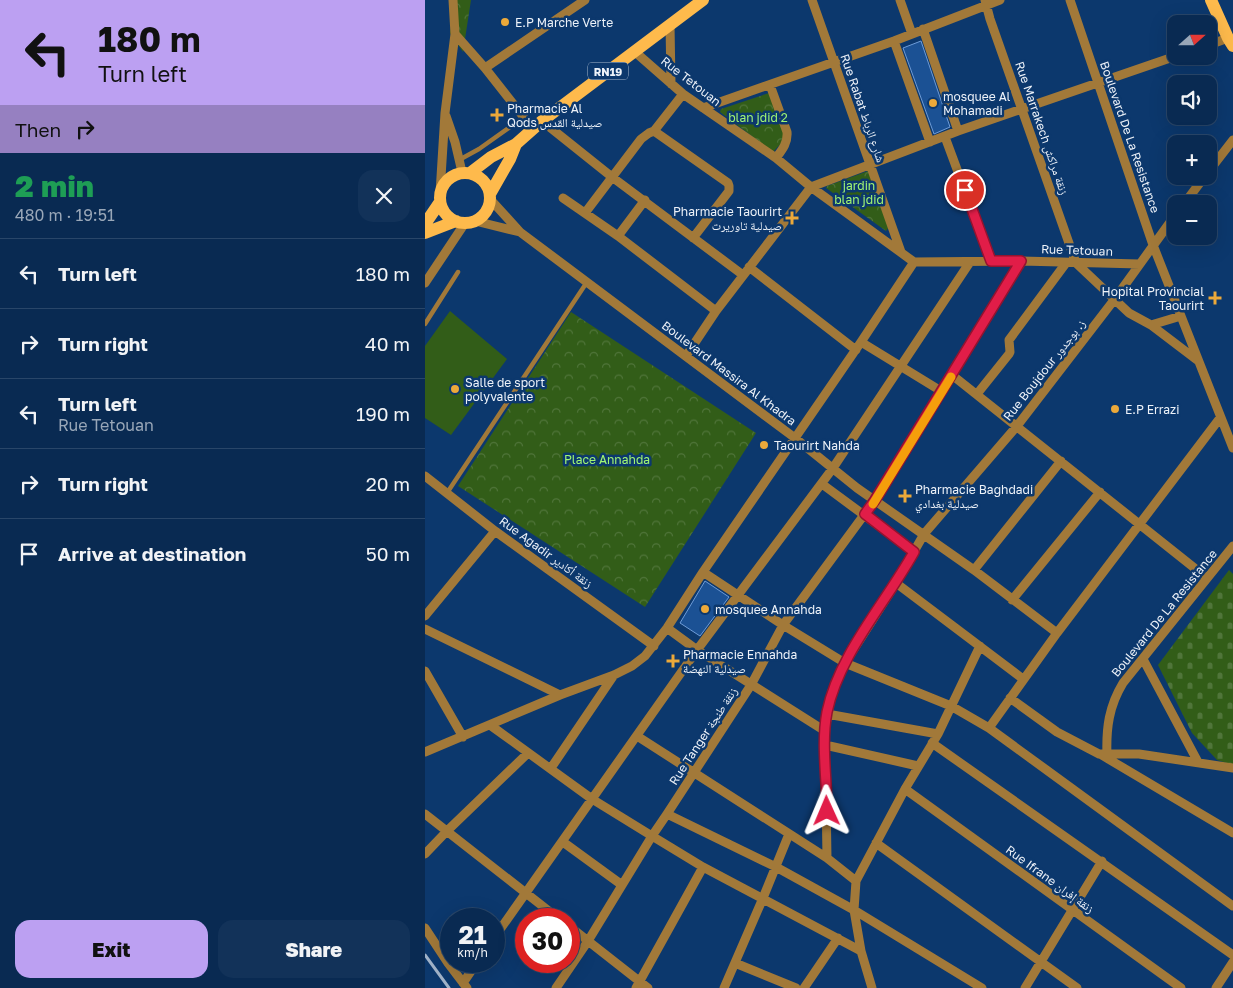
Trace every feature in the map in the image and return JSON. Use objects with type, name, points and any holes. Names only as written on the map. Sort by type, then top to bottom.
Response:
[{"type":"main road","name":"RN19","points":[[426,219],[440,198],[442,186],[447,179],[464,168],[516,144],[538,125],[703,0]]},
{"type":"main road","points":[[1211,0],[1230,42]]},
{"type":"main road","name":"RN19","points":[[465,222],[486,212],[490,196],[516,144]]},
{"type":"main road","points":[[464,168],[485,182],[490,196]]},
{"type":"main road","points":[[440,198],[443,210],[448,217],[465,222]]},
{"type":"main road","points":[[425,232],[465,222]]},
{"type":"street","points":[[440,198],[445,113],[455,34],[453,0]]},
{"type":"street","points":[[485,68],[585,0]]},
{"type":"street","name":"Rue Rabat شارع الرباط","points":[[812,0],[901,252]]},
{"type":"street","points":[[900,0],[912,34]]},
{"type":"street","points":[[703,108],[894,41],[986,2],[1000,0]]},
{"type":"street","name":"Boulevard De La Resistance","points":[[1071,0],[1153,244],[1232,445]]},
{"type":"street","name":"Rue Marrakech زنقة مراكش","points":[[986,2],[990,19],[1023,110],[1071,263]]},
{"type":"street","points":[[670,24],[671,84]]},
{"type":"street","points":[[923,29],[958,131]]},
{"type":"street","points":[[455,34],[524,117],[613,176],[743,275]]},
{"type":"street","points":[[894,41],[930,142]]},
{"type":"street","points":[[1217,44],[1230,42]]},
{"type":"street","name":"Rue Tetouan","points":[[634,52],[683,94],[775,158],[914,262],[1021,261],[1140,264]]},
{"type":"street","points":[[685,356],[716,311],[811,186],[958,131],[1167,59]]},
{"type":"street","points":[[769,85],[788,138],[775,158]]},
{"type":"street","points":[[585,213],[641,139],[654,131],[683,94]]},
{"type":"street","points":[[445,113],[464,168]]},
{"type":"street","points":[[654,131],[728,183],[729,190],[693,238]]},
{"type":"street","points":[[945,137],[991,261]]},
{"type":"street","points":[[1217,161],[1233,140]]},
{"type":"street","points":[[490,196],[520,232]]},
{"type":"street","points":[[563,198],[618,236],[716,311]]},
{"type":"street","points":[[618,236],[645,200]]},
{"type":"street","points":[[425,283],[465,222],[520,232]]},
{"type":"street","name":"Rue Boujdour ز. بوجدور","points":[[827,858],[825,731],[832,691],[845,663],[896,583],[924,534],[1017,426],[1114,300],[1167,226]]},
{"type":"street","name":"Boulevard Massira Al Khadra","points":[[520,232],[795,438],[857,488],[974,570],[1057,633]]},
{"type":"street","name":"Rue Tanger زنقة طنجة","points":[[556,988],[588,941],[651,836],[751,685],[783,626],[875,500],[1021,261]]},
{"type":"street","points":[[425,752],[614,675],[632,666],[645,656],[667,628],[914,262]]},
{"type":"street","points":[[505,922],[697,650],[822,484],[970,262]]},
{"type":"street","points":[[977,394],[1011,352],[1009,340],[1071,263],[1138,319],[1151,325],[1199,361]]},
{"type":"street","points":[[749,267],[859,346],[902,366],[941,391]]},
{"type":"street","points":[[1151,325],[1181,316]]},
{"type":"street","points":[[952,375],[1207,578]]},
{"type":"street","points":[[989,728],[1057,633],[1221,418]]},
{"type":"street","points":[[974,570],[1061,461]]},
{"type":"street","name":"Rue Agadir زنقة أكادير","points":[[425,476],[495,531],[654,646]]},
{"type":"street","points":[[822,484],[914,552]]},
{"type":"street","points":[[1012,600],[1100,492]]},
{"type":"street","points":[[425,616],[495,531]]},
{"type":"street","name":"Boulevard De La Resistance","points":[[1103,754],[1111,707],[1123,683],[1233,546]]},
{"type":"street","points":[[703,572],[783,626],[845,663],[951,706],[989,728],[1233,906]]},
{"type":"street","points":[[896,583],[1023,679]]},
{"type":"street","points":[[667,628],[697,650],[825,731]]},
{"type":"street","points":[[425,629],[560,696]]},
{"type":"street","points":[[881,988],[871,985],[861,951],[854,910],[855,881],[937,734],[980,646]]},
{"type":"street","points":[[1143,659],[1198,762]]},
{"type":"street","points":[[425,671],[463,736]]},
{"type":"street","points":[[551,768],[614,675]]},
{"type":"street","points":[[1010,698],[1057,732],[1103,754],[1233,833]]},
{"type":"street","points":[[827,714],[937,734]]},
{"type":"street","points":[[490,725],[592,799],[651,836],[703,867],[861,951]]},
{"type":"street","points":[[637,736],[827,858],[855,881]]},
{"type":"street","points":[[932,742],[1233,955]]},
{"type":"street","points":[[825,744],[919,766]]},
{"type":"street","points":[[425,854],[447,830],[528,753]]},
{"type":"street","points":[[1103,754],[1139,754],[1233,768]]},
{"type":"street","name":"Rue Ifrane زنقة إفران","points":[[905,789],[1181,988]]},
{"type":"street","points":[[425,814],[545,908]]},
{"type":"street","points":[[667,814],[775,867],[854,910],[982,988]]},
{"type":"street","points":[[724,988],[789,834]]},
{"type":"street","points":[[563,842],[622,885]]},
{"type":"street","points":[[876,842],[1077,988]]},
{"type":"street","points":[[1025,988],[1102,861]]},
{"type":"street","points":[[637,985],[703,867]]},
{"type":"street","points":[[425,928],[465,986],[472,973]]},
{"type":"street","points":[[580,935],[637,985],[648,988]]},
{"type":"street","points":[[804,988],[838,938]]},
{"type":"street","points":[[1216,988],[1233,962]]},
{"type":"street","points":[[735,963],[797,988]]},
{"type":"lane","points":[[464,168],[479,149],[524,117]]},
{"type":"lane","points":[[425,324],[458,272]]},
{"type":"lane","points":[[447,493],[587,282]]},
{"type":"green space","points":[[455,0],[471,0],[463,52],[450,33]]},
{"type":"green space","name":"blan jdid 2","points":[[769,93],[786,138],[773,152],[720,112],[721,109]]},
{"type":"green space","name":"jardin blan jdid","points":[[868,171],[889,227],[886,231],[826,188]]},
{"type":"green space","name":"Salle de sport polyvalente","points":[[450,311],[507,359],[451,435],[425,418],[425,346]]},
{"type":"green space","name":"Place Annahda","points":[[571,312],[756,433],[645,607],[458,486]]},
{"type":"green space","points":[[1229,570],[1233,574],[1233,765],[1217,760],[1192,733],[1158,665]]},
{"type":"building","name":"mosquee Al Mohamadi","points":[[921,41],[950,127],[934,134],[903,48]]},
{"type":"building","name":"mosquee Annahda","points":[[705,581],[729,597],[700,636],[680,623]]},
{"type":"railway","points":[[425,955],[449,988]]},
{"type":"slow traffic","points":[[873,504],[951,377]]},
{"type":"place","name":"E.P Marche Verte","points":[[505,22]]},
{"type":"place","name":"mosquee Al Mohamadi","points":[[933,103]]},
{"type":"place","name":"Pharmacie Al Qods صيدلية القدس","points":[[497,115]]},
{"type":"place","name":"Pharmacie Taourirt صيدلية تاوريرت","points":[[792,218]]},
{"type":"place","name":"Hopital Provincial Taourirt","points":[[1215,298]]},
{"type":"place","name":"Salle de sport polyvalente","points":[[455,389]]},
{"type":"place","name":"E.P Errazi","points":[[1115,409]]},
{"type":"place","name":"Taourirt Nahda","points":[[764,445]]},
{"type":"place","name":"Pharmacie Baghdadi صيدلية بغدادي","points":[[905,496]]},
{"type":"place","name":"mosquee Annahda","points":[[705,609]]},
{"type":"place","name":"Pharmacie Ennahda صيدلية النهضة","points":[[673,661]]},
{"type":"route","points":[[827,811],[825,731],[832,691],[845,663],[914,552],[865,514],[1021,261],[991,261],[965,190]]}]
